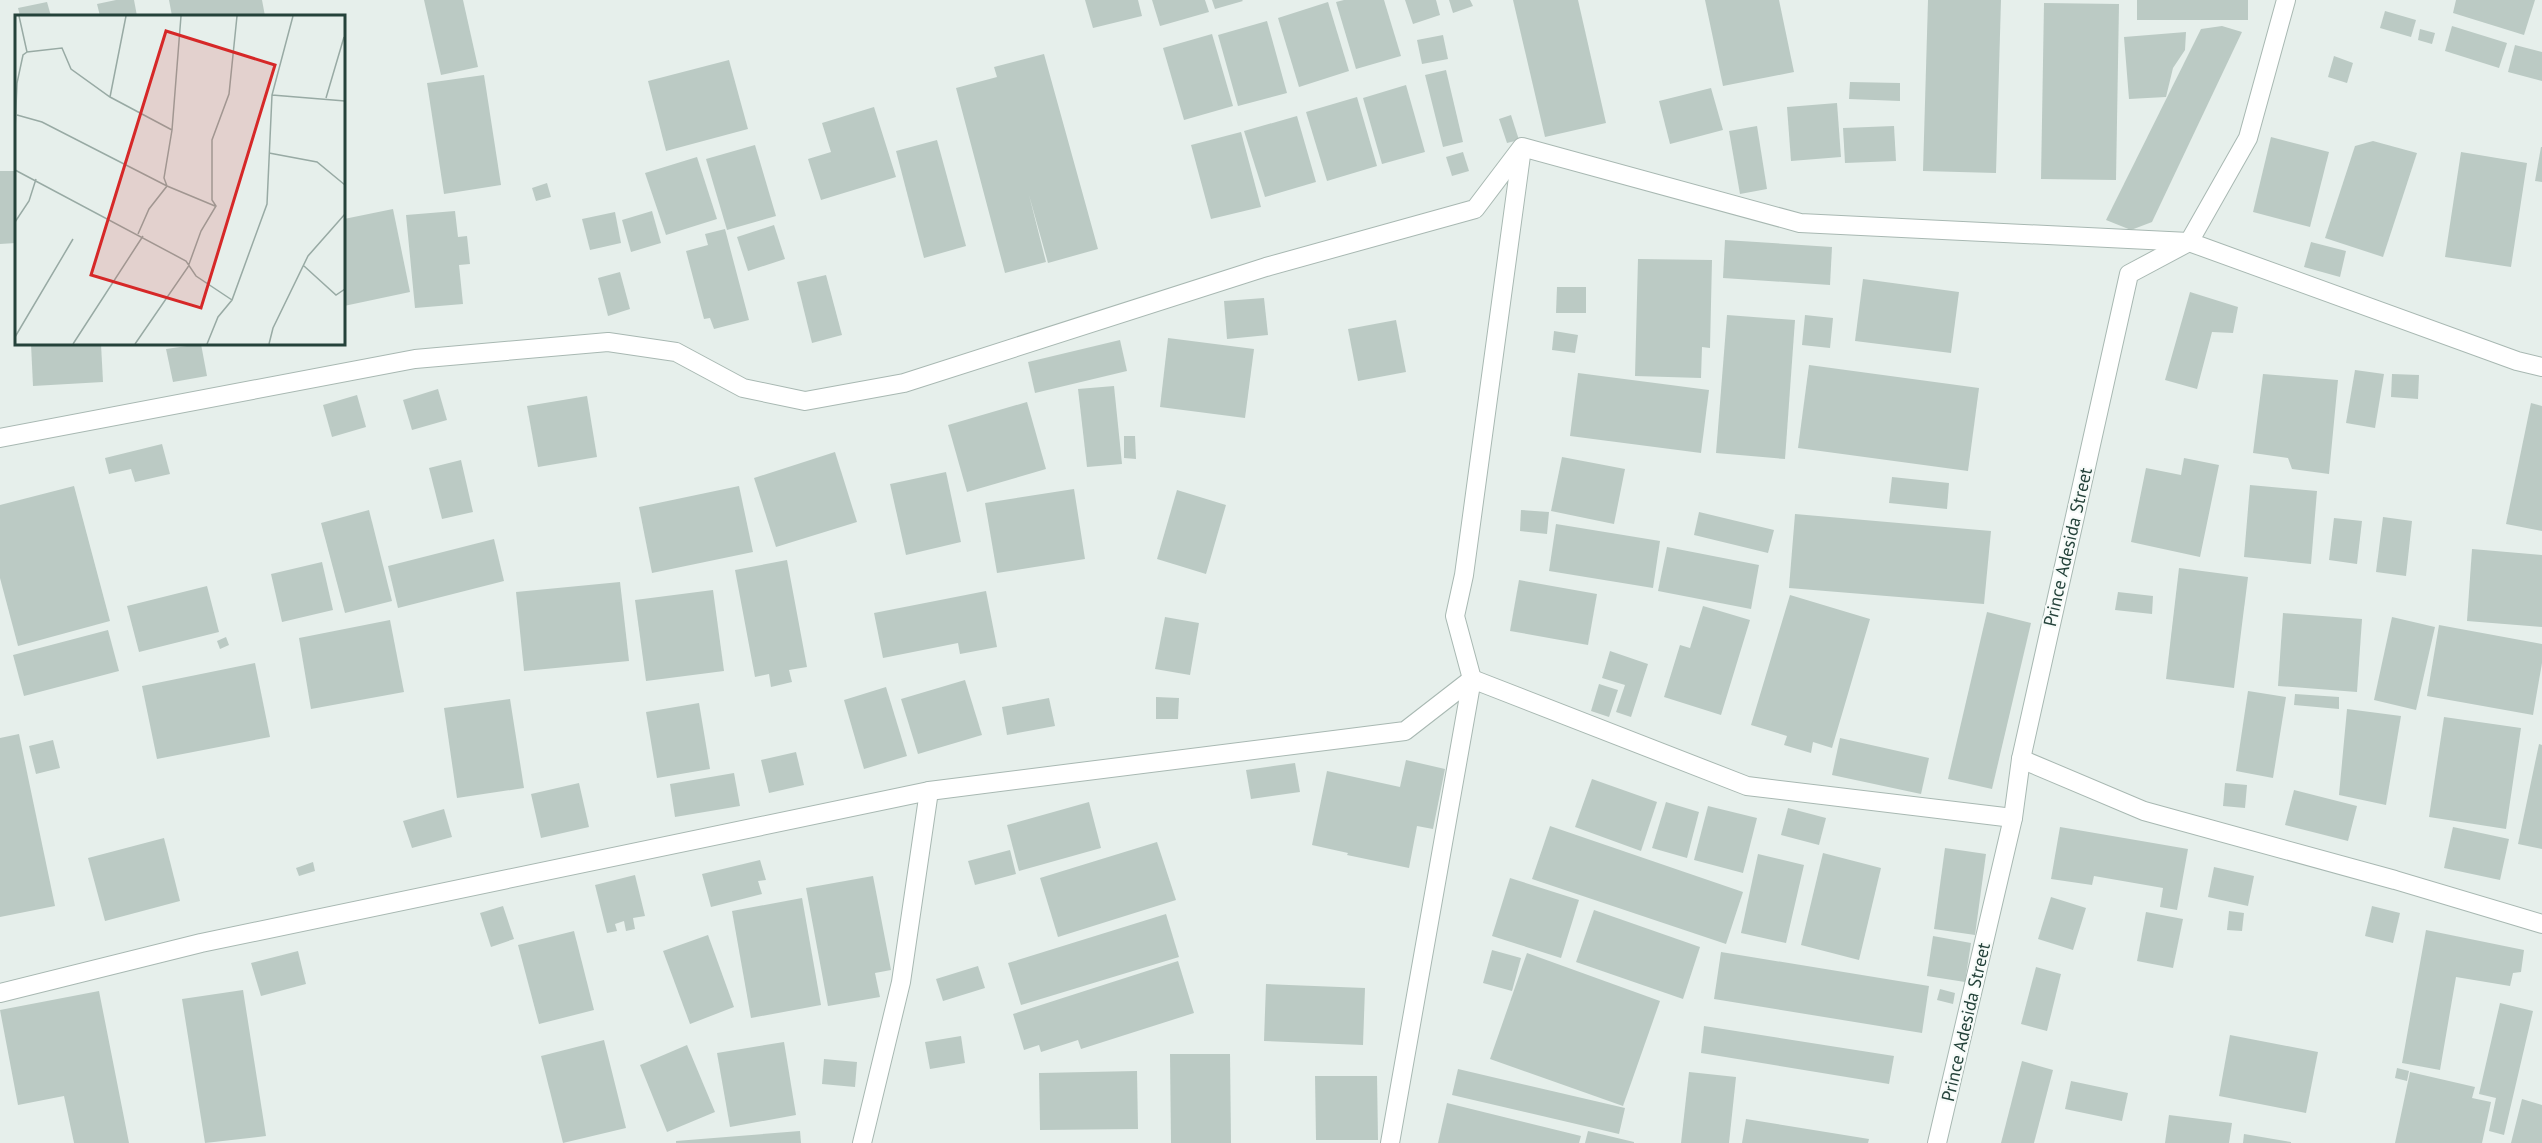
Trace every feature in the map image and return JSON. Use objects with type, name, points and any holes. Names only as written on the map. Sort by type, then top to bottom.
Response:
[{"type":"street","points":[[2189,243],[2248,138],[2286,0]]},
{"type":"street","points":[[1522,147],[1800,223],[2189,243],[2517,361],[2542,367]]},
{"type":"street","points":[[0,438],[415,358],[608,342],[676,352],[743,388],[805,401],[904,382],[1266,267],[1475,209],[1522,147]]},
{"type":"street","points":[[1390,1143],[1472,679],[1455,616],[1464,574],[1522,147]]},
{"type":"street","name":"Prince Adesida Street","points":[[1937,1143],[2013,818],[2021,759],[2129,274],[2189,243]]},
{"type":"street","points":[[0,993],[201,943],[929,791],[1405,731],[1472,679]]},
{"type":"street","points":[[1472,679],[1747,786],[2013,818]]},
{"type":"street","points":[[2021,759],[2144,811],[2395,880],[2542,924]]},
{"type":"street","points":[[862,1143],[901,982],[929,791]]},
{"type":"building","points":[[116,0],[134,0],[137,15],[100,15],[97,4]]},
{"type":"building","points":[[169,0],[262,0],[265,15],[172,15]]},
{"type":"building","points":[[424,0],[463,0],[478,67],[441,75]]},
{"type":"building","points":[[1085,0],[1138,0],[1142,16],[1093,28]]},
{"type":"building","points":[[1152,0],[1205,0],[1209,12],[1160,26]]},
{"type":"building","points":[[1212,0],[1242,0],[1243,1],[1215,9]]},
{"type":"building","points":[[1384,0],[1401,56],[1356,69],[1336,2]]},
{"type":"building","points":[[1405,0],[1436,0],[1440,15],[1413,24]]},
{"type":"building","points":[[1449,0],[1470,0],[1473,6],[1453,13]]},
{"type":"building","points":[[1513,0],[1578,0],[1606,123],[1545,137]]},
{"type":"building","points":[[1705,0],[1779,0],[1794,72],[1723,86]]},
{"type":"building","points":[[1928,0],[2001,0],[1996,173],[1923,171]]},
{"type":"building","points":[[2137,0],[2248,0],[2248,20],[2137,20]]},
{"type":"building","points":[[2456,0],[2535,0],[2524,35],[2453,13]]},
{"type":"building","points":[[47,2],[51,15],[20,15],[18,8]]},
{"type":"building","points":[[1328,2],[1349,71],[1299,87],[1278,18]]},
{"type":"building","points":[[2044,3],[2119,4],[2116,180],[2041,179]]},
{"type":"building","points":[[2385,11],[2416,20],[2411,37],[2380,28]]},
{"type":"building","points":[[1267,21],[1287,93],[1238,106],[1218,35]]},
{"type":"building","points":[[2222,26],[2242,32],[2152,222],[2131,230],[2106,220],[2201,29]]},
{"type":"building","points":[[2452,26],[2507,43],[2499,68],[2445,51]]},
{"type":"building","points":[[2420,29],[2435,33],[2432,44],[2418,40]]},
{"type":"building","points":[[2186,32],[2185,50],[2173,68],[2166,97],[2129,99],[2124,37]]},
{"type":"building","points":[[1212,34],[1233,106],[1184,120],[1163,48]]},
{"type":"building","points":[[1443,35],[1448,59],[1422,64],[1417,40]]},
{"type":"building","points":[[2515,45],[2542,52],[2542,81],[2508,72]]},
{"type":"building","points":[[1044,54],[1098,249],[1048,263],[1029,195],[1046,262],[1005,273],[956,88],[997,77],[994,67]]},
{"type":"building","points":[[2334,56],[2353,63],[2347,83],[2328,77]]},
{"type":"building","points":[[729,60],[748,129],[666,151],[648,81]]},
{"type":"building","points":[[1446,70],[1463,142],[1443,147],[1425,75]]},
{"type":"building","points":[[484,75],[501,185],[444,194],[427,83]]},
{"type":"building","points":[[1850,82],[1900,83],[1900,101],[1849,99]]},
{"type":"building","points":[[1406,85],[1425,152],[1382,164],[1363,98]]},
{"type":"building","points":[[1711,88],[1723,130],[1670,144],[1659,101]]},
{"type":"building","points":[[1357,97],[1377,166],[1327,181],[1306,112]]},
{"type":"building","points":[[1837,103],[1841,157],[1791,161],[1787,107]]},
{"type":"building","points":[[874,107],[896,177],[821,200],[808,159],[831,152],[822,123]]},
{"type":"building","points":[[1511,115],[1519,140],[1507,143],[1499,119]]},
{"type":"building","points":[[1297,116],[1316,182],[1265,197],[1244,131]]},
{"type":"building","points":[[1757,126],[1767,189],[1740,194],[1729,131]]},
{"type":"building","points":[[1894,126],[1896,161],[1845,163],[1843,128]]},
{"type":"building","points":[[1241,132],[1261,207],[1211,219],[1191,145]]},
{"type":"building","points":[[2271,137],[2329,152],[2310,227],[2253,212]]},
{"type":"building","points":[[937,140],[966,246],[924,258],[896,151]]},
{"type":"building","points":[[2373,141],[2417,153],[2383,257],[2325,238],[2355,146]]},
{"type":"building","points":[[755,145],[776,216],[727,230],[706,159]]},
{"type":"building","points":[[2542,147],[2542,182],[2535,181]]},
{"type":"building","points":[[1463,152],[1469,171],[1452,176],[1446,157]]},
{"type":"building","points":[[2461,152],[2527,163],[2511,267],[2445,257]]},
{"type":"building","points":[[697,157],[717,219],[666,235],[645,173]]},
{"type":"building","points":[[0,171],[15,171],[15,243],[0,244]]},
{"type":"building","points":[[547,183],[551,197],[536,201],[532,188]]},
{"type":"building","points":[[393,209],[410,292],[345,306],[345,219]]},
{"type":"building","points":[[455,211],[458,237],[467,236],[470,264],[459,265],[463,304],[415,308],[406,215]]},
{"type":"building","points":[[652,211],[661,243],[631,252],[622,220]]},
{"type":"building","points":[[615,212],[621,243],[590,250],[582,219]]},
{"type":"building","points":[[774,225],[785,259],[748,271],[737,237]]},
{"type":"building","points":[[725,229],[749,320],[714,329],[710,318],[704,319],[686,251],[708,245],[705,234]]},
{"type":"building","points":[[1725,240],[1832,247],[1830,285],[1723,278]]},
{"type":"building","points":[[2311,242],[2346,251],[2340,277],[2304,267]]},
{"type":"building","points":[[1638,259],[1712,260],[1710,348],[1702,347],[1701,378],[1635,376]]},
{"type":"building","points":[[620,272],[630,309],[608,316],[598,278]]},
{"type":"building","points":[[826,275],[842,335],[812,343],[797,282]]},
{"type":"building","points":[[1863,279],[1959,292],[1951,353],[1855,341]]},
{"type":"building","points":[[1557,287],[1586,287],[1586,313],[1556,313]]},
{"type":"building","points":[[2190,292],[2238,307],[2233,333],[2212,332],[2197,389],[2165,380]]},
{"type":"building","points":[[1264,298],[1268,335],[1227,339],[1224,301]]},
{"type":"building","points":[[1727,315],[1795,320],[1785,459],[1716,453]]},
{"type":"building","points":[[1805,315],[1833,318],[1830,348],[1802,345]]},
{"type":"building","points":[[1396,320],[1406,372],[1358,381],[1348,329]]},
{"type":"building","points":[[1554,331],[1578,335],[1575,353],[1552,350]]},
{"type":"building","points":[[1168,338],[1254,349],[1245,418],[1160,407]]},
{"type":"building","points":[[1120,340],[1127,371],[1035,393],[1028,362]]},
{"type":"building","points":[[31,345],[101,345],[103,382],[33,386]]},
{"type":"building","points":[[201,345],[207,376],[173,382],[166,349]]},
{"type":"building","points":[[1809,365],[1979,388],[1968,471],[1798,448]]},
{"type":"building","points":[[2355,370],[2384,374],[2375,428],[2346,423]]},
{"type":"building","points":[[1578,373],[1709,390],[1701,453],[1570,436]]},
{"type":"building","points":[[2263,374],[2338,380],[2329,474],[2292,469],[2288,458],[2253,453]]},
{"type":"building","points":[[2392,374],[2419,375],[2418,399],[2391,397]]},
{"type":"building","points":[[1114,386],[1122,464],[1087,467],[1078,389]]},
{"type":"building","points":[[438,389],[447,420],[412,430],[403,400]]},
{"type":"building","points":[[357,395],[366,427],[332,437],[323,405]]},
{"type":"building","points":[[587,396],[597,457],[538,467],[527,406]]},
{"type":"building","points":[[1027,402],[1046,469],[967,492],[948,425]]},
{"type":"building","points":[[2531,403],[2542,406],[2542,531],[2506,524]]},
{"type":"building","points":[[1124,436],[1135,436],[1136,459],[1124,458]]},
{"type":"building","points":[[162,444],[170,474],[135,482],[131,469],[109,474],[105,458]]},
{"type":"building","points":[[835,452],[857,522],[776,547],[754,478]]},
{"type":"building","points":[[1562,457],[1625,469],[1614,524],[1551,511]]},
{"type":"building","points":[[2184,458],[2219,465],[2200,557],[2131,542],[2146,468],[2181,475]]},
{"type":"building","points":[[461,460],[473,512],[442,519],[429,468]]},
{"type":"building","points":[[946,472],[961,542],[906,555],[890,484]]},
{"type":"building","points":[[1892,477],[1949,483],[1947,509],[1889,503]]},
{"type":"building","points":[[2250,485],[2317,491],[2311,564],[2244,557]]},
{"type":"building","points":[[74,486],[110,621],[18,646],[0,578],[0,505]]},
{"type":"building","points":[[739,486],[753,552],[652,573],[639,507]]},
{"type":"building","points":[[1074,489],[1085,559],[997,573],[985,503]]},
{"type":"building","points":[[1177,490],[1226,505],[1206,574],[1157,559]]},
{"type":"building","points":[[369,510],[392,601],[345,613],[321,523]]},
{"type":"building","points":[[1521,510],[1549,512],[1547,534],[1520,531]]},
{"type":"building","points":[[1699,512],[1774,530],[1768,553],[1694,535]]},
{"type":"building","points":[[1795,514],[1991,531],[1984,604],[1789,588]]},
{"type":"building","points":[[2383,517],[2412,521],[2406,576],[2376,572]]},
{"type":"building","points":[[2334,518],[2362,521],[2357,564],[2329,560]]},
{"type":"building","points":[[1556,524],[1660,541],[1653,588],[1549,571]]},
{"type":"building","points":[[494,539],[504,581],[398,608],[388,566]]},
{"type":"building","points":[[1667,547],[1759,565],[1751,609],[1658,591]]},
{"type":"building","points":[[2472,549],[2542,555],[2542,627],[2467,621]]},
{"type":"building","points":[[787,560],[807,667],[789,670],[792,682],[771,687],[769,674],[755,677],[735,570]]},
{"type":"building","points":[[322,562],[333,610],[282,622],[271,574]]},
{"type":"building","points":[[2179,568],[2248,577],[2234,688],[2166,679]]},
{"type":"building","points":[[1519,580],[1597,594],[1588,645],[1510,631]]},
{"type":"building","points":[[620,582],[629,661],[524,671],[516,592]]},
{"type":"building","points":[[207,586],[219,632],[139,652],[127,606]]},
{"type":"building","points":[[713,590],[724,671],[646,681],[635,600]]},
{"type":"building","points":[[986,591],[997,647],[960,654],[958,643],[883,658],[874,613]]},
{"type":"building","points":[[2118,592],[2153,596],[2152,614],[2115,610]]},
{"type":"building","points":[[1790,595],[1870,619],[1832,748],[1813,742],[1811,753],[1784,745],[1787,736],[1751,725]]},
{"type":"building","points":[[1703,606],[1750,620],[1721,715],[1664,697],[1680,645],[1690,648]]},
{"type":"building","points":[[1987,612],[2031,623],[1992,789],[1948,779]]},
{"type":"building","points":[[2283,613],[2362,619],[2357,692],[2278,686]]},
{"type":"building","points":[[1165,617],[1199,623],[1190,675],[1155,669]]},
{"type":"building","points":[[2392,617],[2435,627],[2416,710],[2374,700]]},
{"type":"building","points":[[390,620],[404,692],[311,709],[299,638]]},
{"type":"building","points":[[2439,625],[2542,644],[2542,663],[2533,715],[2427,696]]},
{"type":"building","points":[[108,630],[119,671],[24,696],[13,655]]},
{"type":"building","points":[[226,637],[229,645],[220,649],[217,641]]},
{"type":"building","points":[[1610,651],[1648,664],[1631,717],[1616,712],[1625,685],[1602,678]]},
{"type":"building","points":[[255,663],[270,737],[157,759],[142,686]]},
{"type":"building","points":[[965,680],[982,735],[918,754],[901,699]]},
{"type":"building","points":[[1599,684],[1618,690],[1609,717],[1591,711]]},
{"type":"building","points":[[886,687],[907,756],[864,769],[844,700]]},
{"type":"building","points":[[2248,691],[2286,697],[2273,778],[2236,771]]},
{"type":"building","points":[[2295,694],[2339,697],[2339,709],[2294,705]]},
{"type":"building","points":[[1156,697],[1179,698],[1178,719],[1156,719]]},
{"type":"building","points":[[1049,698],[1055,726],[1007,735],[1002,707]]},
{"type":"building","points":[[510,699],[524,788],[457,798],[444,708]]},
{"type":"building","points":[[699,703],[710,769],[657,778],[646,712]]},
{"type":"building","points":[[2347,709],[2401,716],[2386,805],[2339,795]]},
{"type":"building","points":[[2444,717],[2521,728],[2506,829],[2429,817]]},
{"type":"building","points":[[19,734],[55,906],[0,917],[0,738]]},
{"type":"building","points":[[1840,738],[1929,758],[1921,794],[1832,775]]},
{"type":"building","points":[[53,740],[60,768],[36,774],[29,746]]},
{"type":"building","points":[[2539,744],[2542,745],[2542,849],[2518,844]]},
{"type":"building","points":[[796,752],[804,785],[769,793],[761,760]]},
{"type":"building","points":[[1406,760],[1445,769],[1433,829],[1417,826],[1409,868],[1312,845],[1327,771],[1400,787]]},
{"type":"building","points":[[1295,763],[1300,792],[1251,799],[1246,770]]},
{"type":"building","points":[[734,773],[740,806],[675,817],[670,784]]},
{"type":"building","points":[[1592,779],[1657,802],[1641,851],[1575,827]]},
{"type":"building","points":[[579,783],[589,827],[541,838],[531,794]]},
{"type":"building","points":[[2225,783],[2247,785],[2245,808],[2223,806]]},
{"type":"building","points":[[2294,790],[2357,806],[2348,841],[2285,825]]},
{"type":"building","points":[[1089,802],[1101,848],[1019,871],[1007,825]]},
{"type":"building","points":[[1666,802],[1699,812],[1687,858],[1652,848]]},
{"type":"building","points":[[1708,806],[1757,818],[1743,873],[1694,860]]},
{"type":"building","points":[[1788,808],[1826,818],[1819,845],[1781,835]]},
{"type":"building","points":[[444,809],[452,837],[412,848],[403,821]]},
{"type":"building","points":[[1550,826],[1743,892],[1726,944],[1532,879]]},
{"type":"building","points":[[2060,827],[2188,849],[2177,910],[2160,907],[2163,888],[2094,876],[2092,885],[2051,879]]},
{"type":"building","points":[[2453,827],[2509,839],[2500,880],[2444,868]]},
{"type":"building","points":[[164,838],[180,901],[105,921],[88,858]]},
{"type":"building","points":[[1157,842],[1176,900],[1058,937],[1040,878]]},
{"type":"building","points":[[1945,848],[1986,854],[1975,935],[1934,929]]},
{"type":"building","points":[[1010,850],[1016,874],[975,885],[968,861]]},
{"type":"building","points":[[1823,853],[1881,868],[1859,960],[1801,945]]},
{"type":"building","points":[[1758,854],[1804,865],[1786,943],[1741,933]]},
{"type":"building","points":[[760,860],[766,880],[758,881],[762,894],[711,907],[702,874]]},
{"type":"building","points":[[313,862],[315,871],[299,876],[296,868]]},
{"type":"building","points":[[2214,867],[2254,876],[2248,906],[2208,897]]},
{"type":"building","points":[[635,875],[645,916],[633,918],[635,929],[626,931],[624,921],[615,924],[617,931],[607,933],[595,885]]},
{"type":"building","points":[[873,876],[891,970],[875,973],[880,997],[828,1006],[806,888]]},
{"type":"building","points":[[1510,878],[1579,900],[1561,958],[1492,936]]},
{"type":"building","points":[[2051,897],[2086,908],[2073,950],[2038,939]]},
{"type":"building","points":[[802,898],[821,1005],[751,1018],[732,911]]},
{"type":"building","points":[[503,906],[514,939],[491,947],[480,913]]},
{"type":"building","points":[[2372,906],[2400,913],[2393,943],[2365,936]]},
{"type":"building","points":[[1594,910],[1700,947],[1683,999],[1576,962]]},
{"type":"building","points":[[2229,911],[2244,913],[2242,931],[2227,930]]},
{"type":"building","points":[[2146,912],[2183,919],[2173,968],[2137,961]]},
{"type":"building","points":[[1166,914],[1179,957],[1021,1005],[1008,963]]},
{"type":"building","points":[[2426,930],[2524,950],[2521,972],[2513,973],[2510,986],[2456,977],[2440,1070],[2402,1063]]},
{"type":"building","points":[[574,931],[594,1010],[539,1024],[518,945]]},
{"type":"building","points":[[708,935],[734,1007],[690,1024],[663,951]]},
{"type":"building","points":[[1933,936],[1971,943],[1965,982],[1927,976]]},
{"type":"building","points":[[1492,950],[1521,958],[1512,991],[1483,983]]},
{"type":"building","points":[[298,951],[306,984],[261,996],[251,963]]},
{"type":"building","points":[[1721,952],[1929,986],[1922,1033],[1714,999]]},
{"type":"building","points":[[1527,953],[1660,1001],[1623,1106],[1490,1059]]},
{"type":"building","points":[[1178,961],[1194,1013],[1081,1049],[1078,1040],[1041,1052],[1039,1045],[1024,1050],[1013,1014]]},
{"type":"building","points":[[978,966],[985,988],[943,1001],[936,979]]},
{"type":"building","points":[[2036,967],[2061,974],[2047,1031],[2021,1024]]},
{"type":"building","points":[[1266,984],[1365,988],[1363,1045],[1264,1041]]},
{"type":"building","points":[[1940,989],[1955,993],[1953,1004],[1937,1000]]},
{"type":"building","points":[[243,990],[266,1136],[205,1143],[182,999]]},
{"type":"building","points":[[99,991],[129,1143],[74,1143],[64,1096],[18,1105],[0,1010]]},
{"type":"building","points":[[2500,1003],[2533,1011],[2504,1135],[2489,1131],[2496,1098],[2479,1094]]},
{"type":"building","points":[[1704,1026],[1894,1056],[1889,1084],[1701,1053]]},
{"type":"building","points":[[2230,1035],[2318,1052],[2306,1113],[2219,1096]]},
{"type":"building","points":[[961,1036],[965,1063],[930,1069],[925,1042]]},
{"type":"building","points":[[604,1040],[626,1128],[563,1143],[541,1056]]},
{"type":"building","points":[[784,1042],[796,1115],[730,1127],[717,1053]]},
{"type":"building","points":[[687,1045],[715,1112],[667,1132],[640,1065]]},
{"type":"building","points":[[1170,1054],[1230,1054],[1231,1143],[1171,1143]]},
{"type":"building","points":[[824,1059],[857,1062],[855,1087],[822,1084]]},
{"type":"building","points":[[2022,1061],[2053,1070],[2034,1143],[2001,1143]]},
{"type":"building","points":[[2397,1068],[2409,1071],[2407,1081],[2395,1078]]},
{"type":"building","points":[[1458,1069],[1625,1108],[1619,1134],[1452,1095]]},
{"type":"building","points":[[1137,1071],[1138,1129],[1040,1130],[1039,1073]]},
{"type":"building","points":[[1689,1072],[1736,1077],[1729,1143],[1681,1143]]},
{"type":"building","points":[[2410,1072],[2475,1087],[2472,1098],[2491,1102],[2482,1143],[2395,1143]]},
{"type":"building","points":[[1315,1076],[1377,1076],[1378,1140],[1316,1140]]},
{"type":"building","points":[[2071,1081],[2128,1093],[2122,1121],[2065,1109]]},
{"type":"building","points":[[2522,1099],[2542,1105],[2542,1143],[2511,1143]]},
{"type":"building","points":[[1447,1103],[1581,1136],[1579,1143],[1438,1143]]},
{"type":"building","points":[[2169,1115],[2232,1123],[2229,1143],[2165,1143]]},
{"type":"building","points":[[1746,1119],[1869,1139],[1868,1143],[1742,1143]]},
{"type":"building","points":[[800,1131],[801,1143],[676,1143],[676,1141]]},
{"type":"building","points":[[1588,1131],[1634,1142],[1634,1143],[1585,1143]]},
{"type":"building","points":[[2244,1134],[2291,1142],[2291,1143],[2243,1143]]}]
